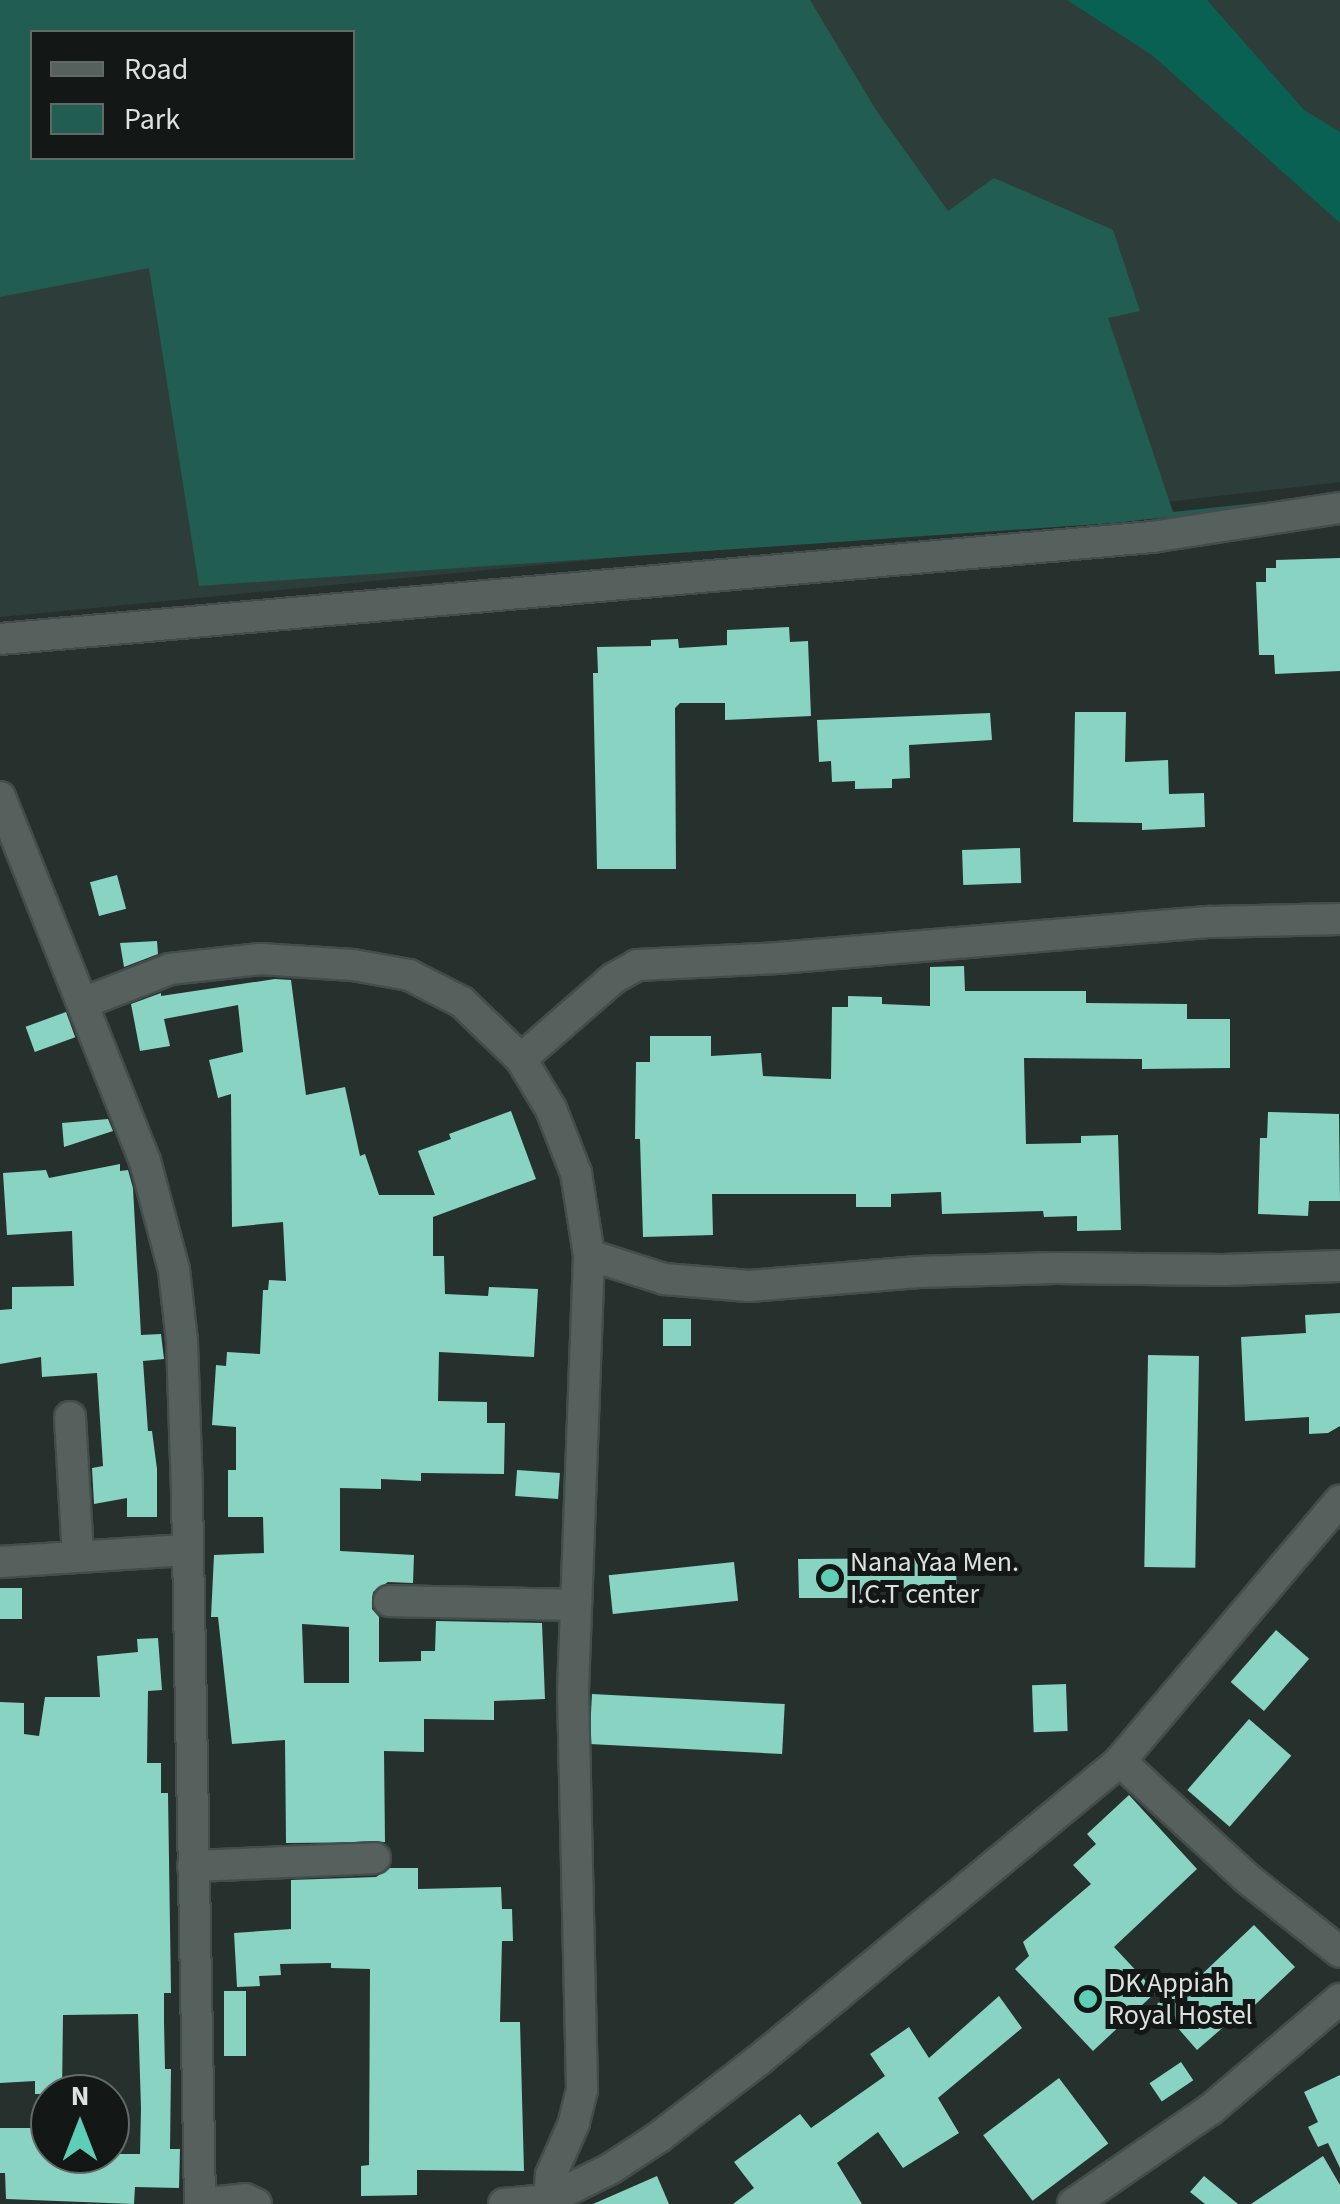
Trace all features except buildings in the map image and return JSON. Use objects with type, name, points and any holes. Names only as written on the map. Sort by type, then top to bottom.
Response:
[{"type":"street","points":[[0,639],[1152,537],[1340,508]]},
{"type":"street","points":[[0,797],[144,1161],[174,1270],[182,1342],[200,2204],[245,2199],[256,2204]]},
{"type":"street","points":[[521,1059],[614,978],[637,965],[778,958],[1211,922],[1340,919]]},
{"type":"street","points":[[82,1002],[170,969],[260,959],[353,965],[409,975],[462,1002],[521,1059],[552,1109],[576,1173],[589,1255],[573,1691],[582,2090],[574,2123],[551,2175],[548,2202]]},
{"type":"street","points":[[589,1255],[664,1279],[749,1286],[976,1270],[1340,1266]]},
{"type":"street","points":[[70,1418],[78,1557]]},
{"type":"street","points":[[504,2204],[548,2202],[610,2169],[658,2137],[1120,1761],[1340,1500]]},
{"type":"street","points":[[0,1562],[186,1550]]},
{"type":"street","points":[[389,1600],[576,1605]]},
{"type":"street","points":[[1120,1761],[1248,1878],[1340,1952]]},
{"type":"street","points":[[193,1866],[375,1858]]},
{"type":"street","points":[[1073,2204],[1210,2110],[1340,2000]]},
{"type":"shaded area","points":[[0,0],[1340,0],[1340,482],[1027,518],[0,617]]},
{"type":"green space","points":[[0,0],[810,0],[876,110],[948,211],[994,178],[1113,230],[1140,311],[1108,318],[1173,512],[1340,494],[1340,498],[1114,523],[199,586],[149,268],[0,297]]},
{"type":"green space","points":[[1067,0],[1207,0],[1304,110],[1340,132],[1340,223],[1152,55]]},
{"type":"place","name":"Nana Yaa Men. I.C.T center","points":[[830,1578]]},
{"type":"place","name":"DK Appiah Royal Hostel","points":[[1088,1999]]}]
